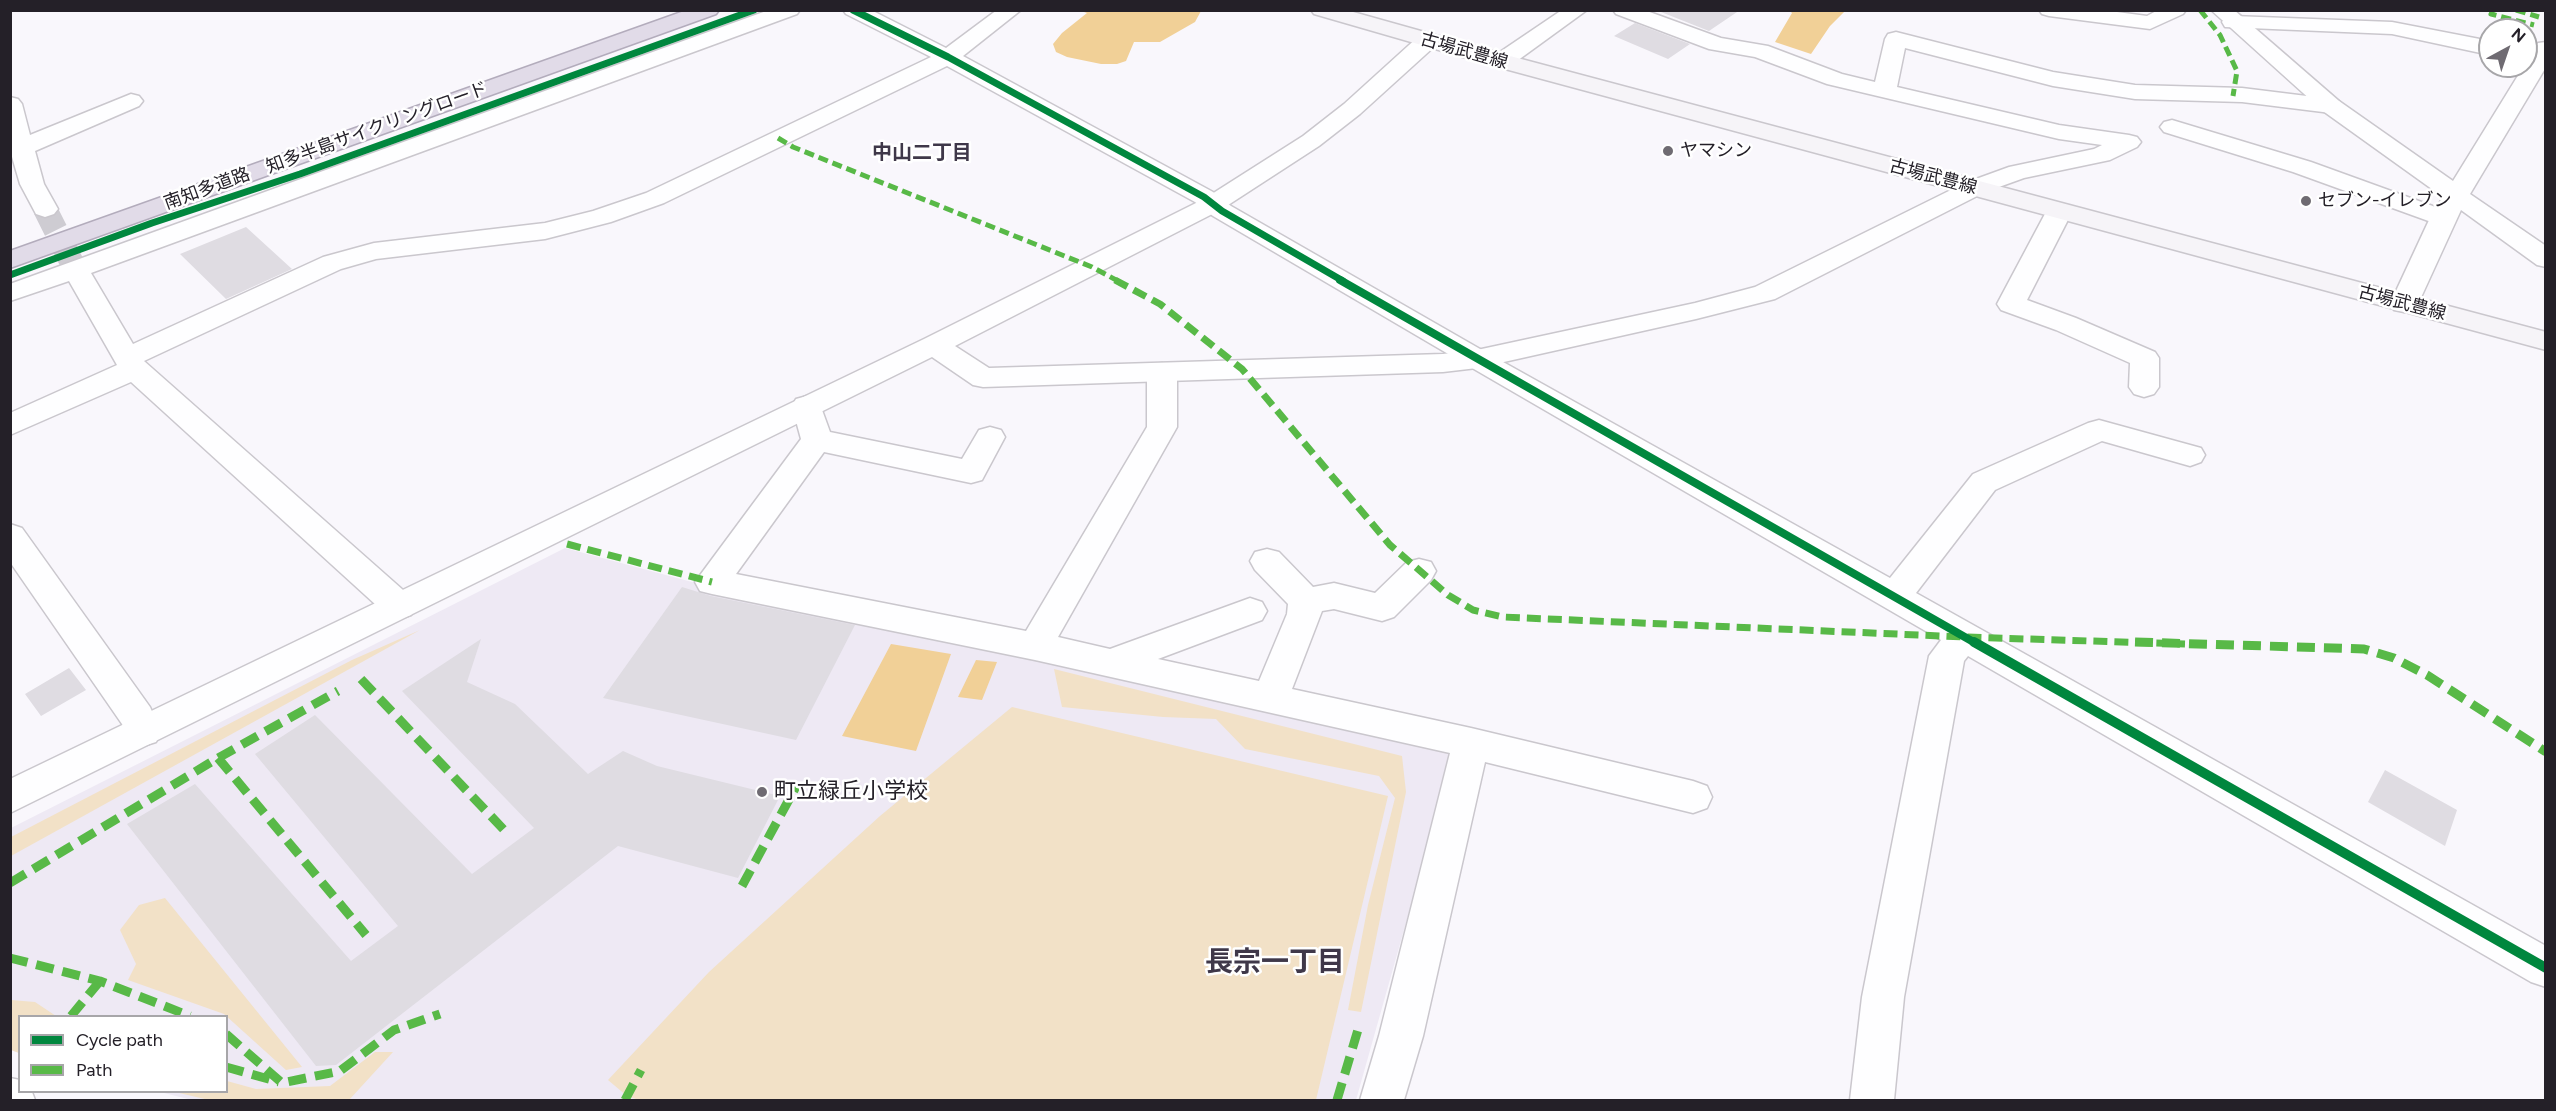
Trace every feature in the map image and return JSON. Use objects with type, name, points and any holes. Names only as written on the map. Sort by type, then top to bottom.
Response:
[{"type":"highway","name":"南知多道路","points":[[10,240],[664,10]]},
{"type":"highway","name":"南知多道路","points":[[10,260],[709,10]]},
{"type":"main road","name":"古場武豊線","points":[[1321,10],[1427,41],[2059,212],[2546,341]]},
{"type":"street","points":[[10,293],[790,10]]},
{"type":"street","points":[[853,10],[948,57],[1213,204],[1477,359],[2546,968]]},
{"type":"street","points":[[10,425],[332,263],[374,251],[545,231],[602,218],[655,198],[948,57],[1011,10]]},
{"type":"street","points":[[1502,61],[1577,10]]},
{"type":"street","points":[[1623,10],[1717,44],[1760,51],[1835,79],[1884,92],[2059,132],[2129,142]]},
{"type":"street","points":[[2049,10],[2150,22],[2176,10]]},
{"type":"street","points":[[2227,16],[2392,28],[2478,46]]},
{"type":"street","points":[[2227,16],[2331,106],[2546,259]]},
{"type":"street","points":[[1884,92],[1896,39],[2054,79],[2135,92],[2233,96],[2331,106]]},
{"type":"street","points":[[10,796],[934,345],[1213,204],[1311,141],[1352,110],[1427,41]]},
{"type":"street","points":[[2404,304],[2444,218],[2539,56]]},
{"type":"street","points":[[934,345],[983,378],[1443,363],[1477,359],[1696,311],[1765,293],[1974,188],[2018,172],[2101,155],[2129,142],[2214,114],[2233,96]]},
{"type":"street","points":[[22,147],[131,101]]},
{"type":"street","points":[[10,104],[22,147],[22,188],[45,209]]},
{"type":"street","points":[[2172,127],[2302,167],[2444,218]]},
{"type":"street","points":[[2059,212],[2011,304],[2066,324],[2145,358],[2144,387]]},
{"type":"street","points":[[75,269],[131,364],[399,606]]},
{"type":"street","points":[[1035,646],[1162,427],[1162,372]]},
{"type":"street","points":[[807,406],[817,440]]},
{"type":"street","points":[[1895,596],[1984,482],[2099,430],[2190,454]]},
{"type":"street","points":[[817,440],[971,472],[990,437]]},
{"type":"street","points":[[817,440],[712,582],[1035,646],[1471,742],[1693,797]]},
{"type":"street","points":[[10,536],[137,717],[143,731]]},
{"type":"street","points":[[1267,561],[1306,601]]},
{"type":"street","points":[[1306,601],[1334,596],[1382,609],[1419,571]]},
{"type":"street","points":[[1270,698],[1304,614],[1306,601]]},
{"type":"street","points":[[1110,663],[1250,611]]},
{"type":"street","points":[[1872,1101],[1883,997],[1947,656],[1964,637]]},
{"type":"street","points":[[1382,1101],[1401,1036],[1471,742]]},
{"type":"shaded area","points":[[1201,10],[1195,22],[1160,42],[1134,42],[1126,61],[1117,64],[1101,64],[1067,57],[1056,52],[1053,44],[1062,33],[1087,13],[1081,11]]},
{"type":"shaded area","points":[[1790,11],[1845,11],[1830,26],[1811,54],[1775,42],[1792,13]]},
{"type":"shaded area","name":"町立緑丘小学校","points":[[565,548],[692,582],[924,622],[1442,740],[1453,756],[1356,1100],[192,1100],[164,1093],[228,1093],[228,1015],[18,1015],[18,1053],[11,1050],[11,828]]},
{"type":"shaded area","points":[[420,630],[11,856],[11,837],[352,660]]},
{"type":"shaded area","points":[[891,644],[951,654],[916,751],[842,736]]},
{"type":"shaded area","points":[[976,660],[997,662],[982,700],[958,697]]},
{"type":"shaded area","points":[[1054,669],[1402,756],[1406,792],[1361,1012],[1348,1010],[1368,905],[1395,798],[1379,776],[1245,749],[1216,719],[1163,717],[1062,707]]},
{"type":"shaded area","points":[[1012,707],[1388,796],[1316,1100],[639,1100],[627,1096],[608,1080],[709,972],[880,816]]},
{"type":"shaded area","points":[[165,898],[302,1067],[286,1070],[228,1018],[228,1015],[128,980],[136,964],[120,930],[139,905]]},
{"type":"shaded area","points":[[11,1000],[35,1002],[54,1015],[18,1015],[18,1053],[11,1050]]},
{"type":"shaded area","points":[[375,1052],[393,1052],[349,1100],[209,1100],[179,1093],[228,1093],[228,1081],[256,1089],[330,1086]]},
{"type":"building","points":[[1656,10],[1740,10],[1709,31]]},
{"type":"building","points":[[1635,23],[1690,44],[1668,59],[1614,36]]},
{"type":"building","points":[[246,227],[292,269],[226,299],[180,254]]},
{"type":"building","points":[[682,587],[711,596],[855,625],[796,740],[603,698]]},
{"type":"building","points":[[481,639],[467,682],[515,704],[588,774],[623,751],[657,766],[780,796],[738,878],[618,846],[336,1065],[316,1066],[127,824],[195,784],[351,961],[398,926],[255,754],[315,715],[472,874],[534,828],[402,691]]},
{"type":"building","points":[[69,668],[86,690],[41,716],[25,694]]},
{"type":"building","points":[[2385,770],[2457,810],[2445,846],[2368,802]]},
{"type":"tunnel","points":[[45,209],[75,269]]},
{"type":"marked path","points":[[2200,10],[2220,35],[2237,71],[2233,96]]},
{"type":"marked path","points":[[2493,10],[2491,14],[2507,18]]},
{"type":"marked path","points":[[2516,10],[2539,17]]},
{"type":"marked path","points":[[778,138],[793,147],[1092,267],[1160,304],[1242,369],[1390,545],[1448,595],[1473,610],[1503,617],[1964,637],[2364,649],[2394,658],[2427,675],[2546,752]]},
{"type":"marked path","points":[[567,544],[712,582]]},
{"type":"marked path","points":[[361,679],[506,832]]},
{"type":"marked path","points":[[10,883],[218,758],[338,691]]},
{"type":"marked path","points":[[218,758],[366,935]]},
{"type":"marked path","points":[[742,886],[798,783]]},
{"type":"marked path","points":[[10,958],[100,981],[187,1015]]},
{"type":"marked path","points":[[72,1015],[100,981]]},
{"type":"marked path","points":[[228,1036],[282,1083],[340,1071],[394,1030],[440,1014]]},
{"type":"marked path","points":[[1337,1100],[1360,1023]]},
{"type":"marked path","points":[[228,1068],[279,1082]]},
{"type":"marked path","points":[[625,1100],[641,1070]]},
{"type":"cycle path","name":"知多半島サイクリングロード","points":[[10,275],[152,223],[300,174],[754,10]]},
{"type":"cycle path","points":[[853,10],[948,57],[1204,197],[1222,211],[1477,359],[2546,968]]},
{"type":"place","name":"ヤマシン","points":[[1668,151]]},
{"type":"place","name":"セブン-イレブン","points":[[2306,201]]},
{"type":"place","name":"町立緑丘小学校","points":[[762,792]]},
{"type":"district","name":"中山二丁目","points":[[922,153]]},
{"type":"district","name":"長宗一丁目","points":[[1275,963]]}]
